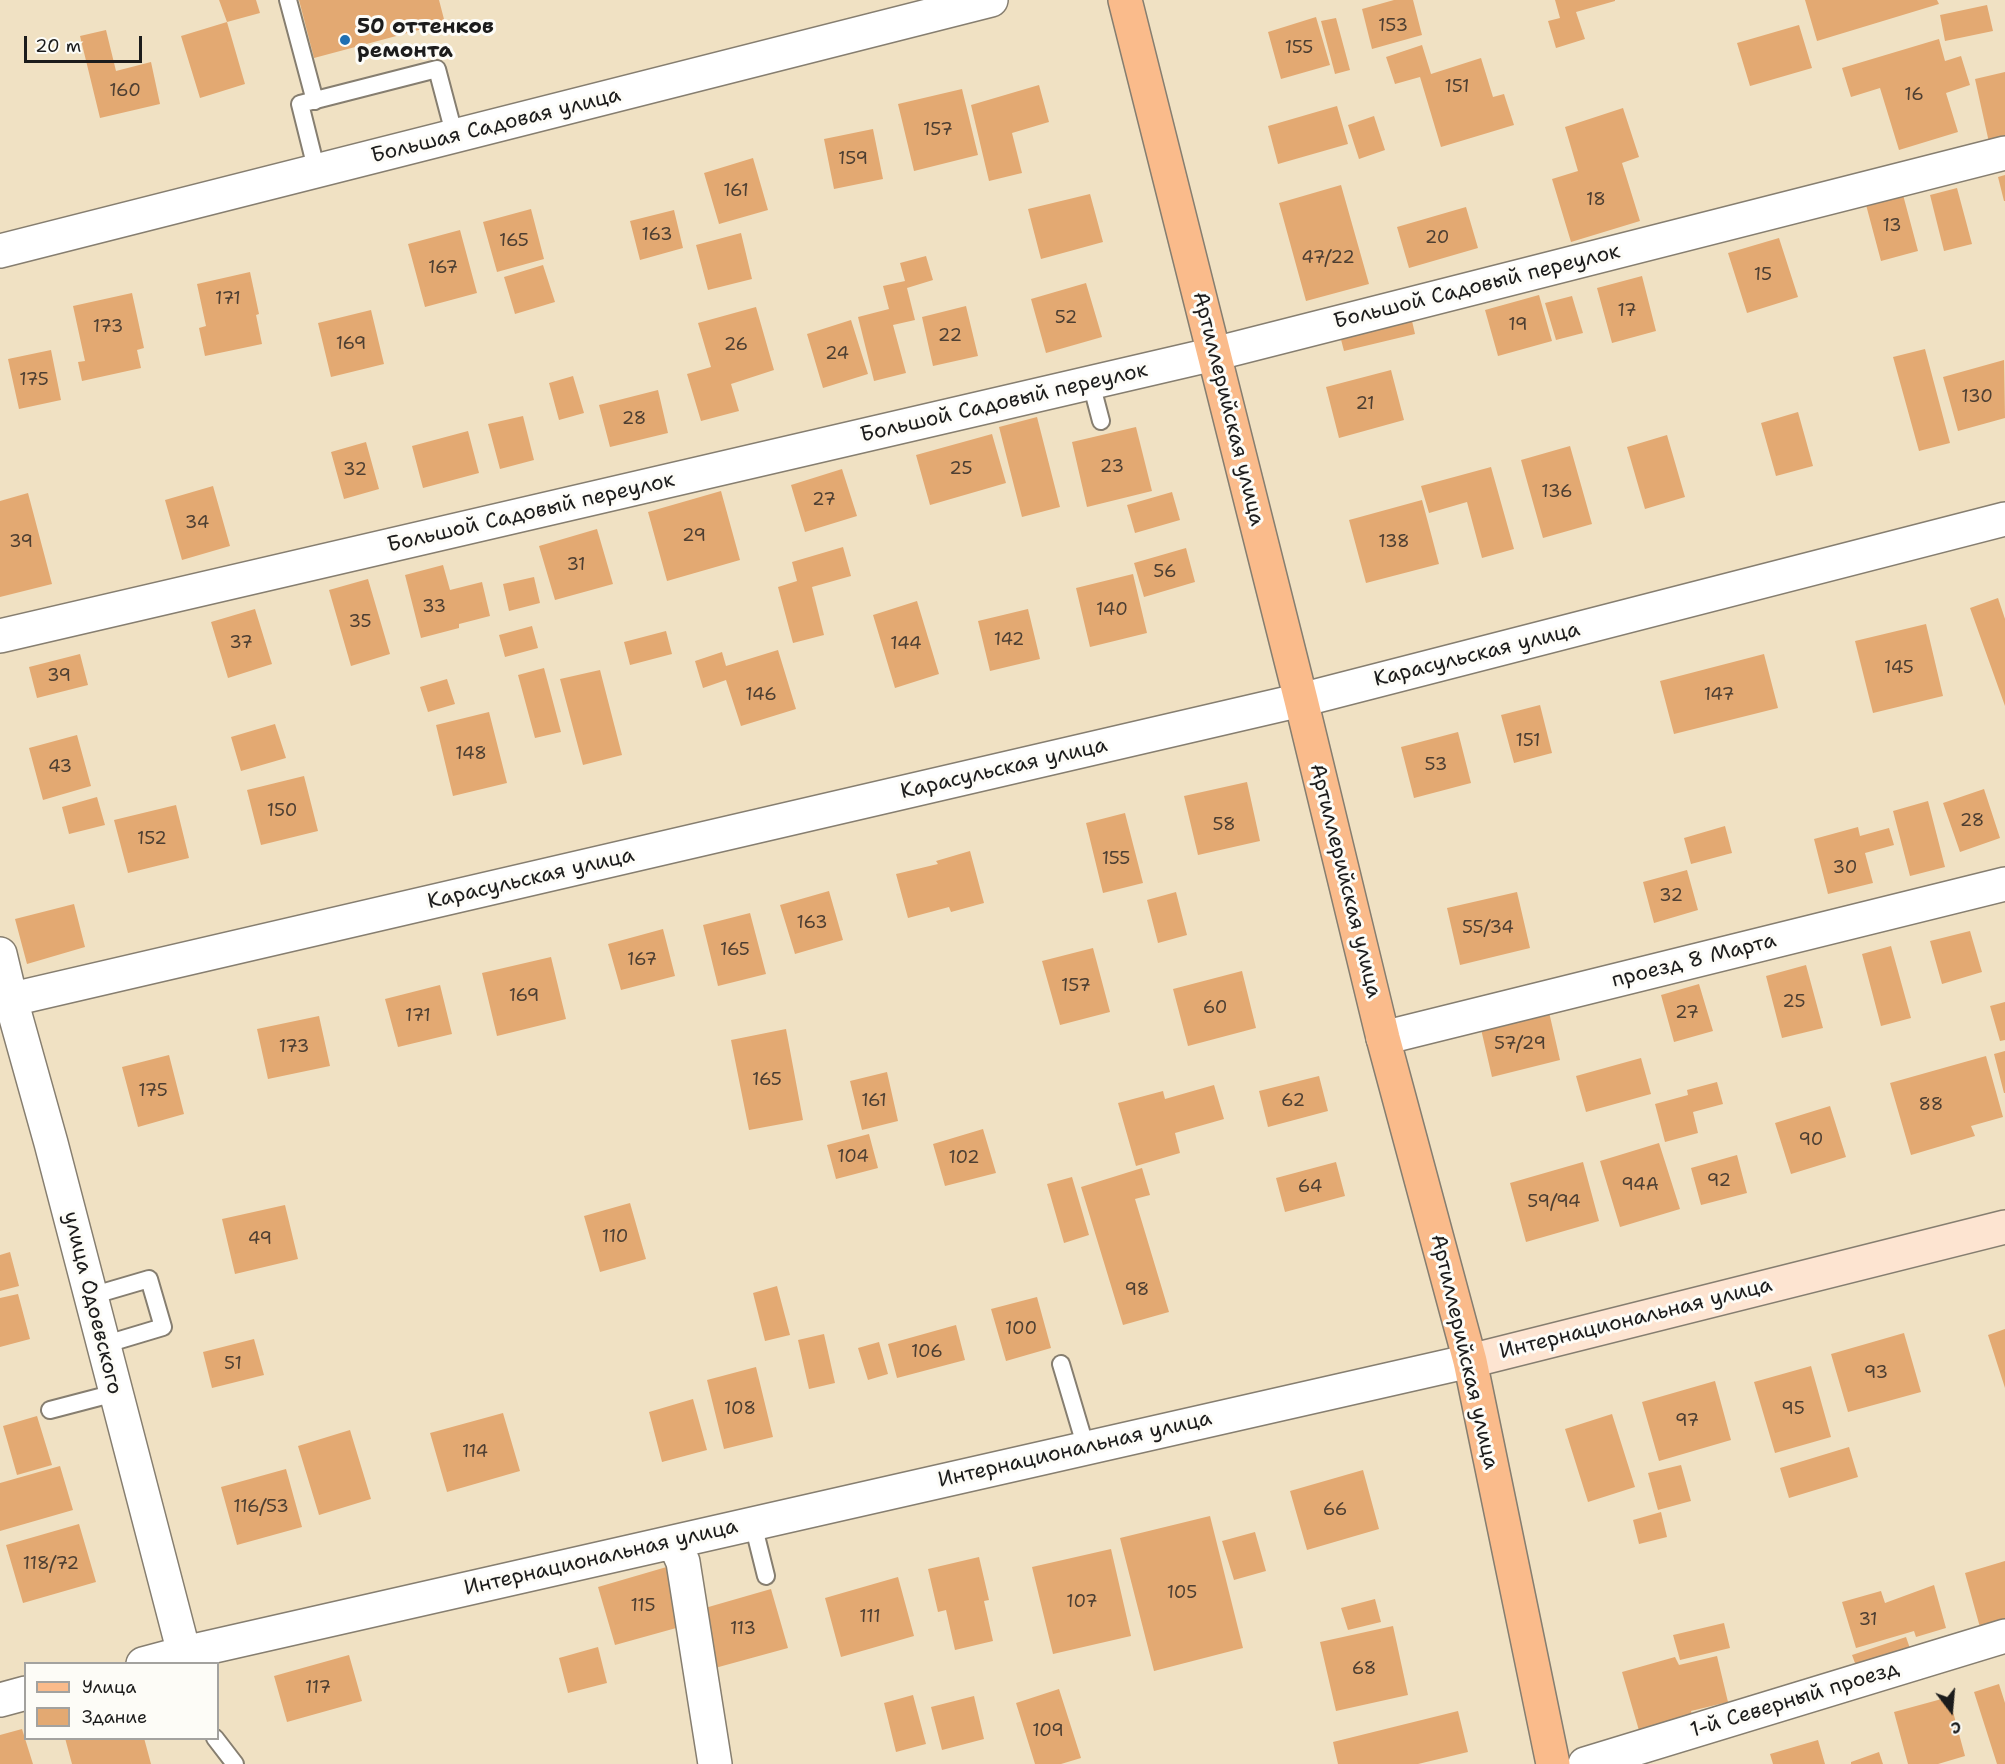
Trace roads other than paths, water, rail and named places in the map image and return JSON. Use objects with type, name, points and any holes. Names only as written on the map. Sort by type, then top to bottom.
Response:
[{"type":"main road","name":"Артиллерийская улица","points":[[1125,0],[1301,700],[1383,1038],[1470,1361],[1553,1764]]},
{"type":"main road","name":"Интернациональная улица","points":[[1470,1361],[2005,1227]]},
{"type":"street","name":"Большая Садовая улица","points":[[0,251],[317,172],[948,5],[991,0]]},
{"type":"street","name":"Большой Садовый переулок","points":[[0,636],[1214,354],[2005,153]]},
{"type":"street","name":"Карасульская улица","points":[[5,1001],[1301,700],[2005,519]]},
{"type":"street","name":"проезд 8 Марта","points":[[1383,1038],[2005,884]]},
{"type":"street","name":"улица Одоевского","points":[[0,954],[5,1001],[51,1143],[185,1658]]},
{"type":"street","name":"Интернациональная улица","points":[[157,1662],[185,1658],[674,1542],[1470,1361]]},
{"type":"street","points":[[674,1542],[683,1562],[715,1764]]},
{"type":"street","name":"1-й Северный проезд","points":[[1585,1764],[2005,1636]]},
{"type":"street","points":[[0,1700],[24,1694]]},
{"type":"lane","points":[[288,0],[315,101]]},
{"type":"lane","points":[[317,172],[300,104],[437,69],[455,136]]},
{"type":"lane","points":[[1091,382],[1101,421]]},
{"type":"lane","points":[[91,1296],[149,1280],[163,1327],[103,1345]]},
{"type":"lane","points":[[1061,1364],[1086,1448]]},
{"type":"lane","points":[[50,1410],[115,1393]]},
{"type":"lane","points":[[753,1524],[766,1576]]},
{"type":"lane","points":[[217,1740],[235,1764]]},
{"type":"place","name":"50 оттенков ремонта","points":[[345,40]]}]
